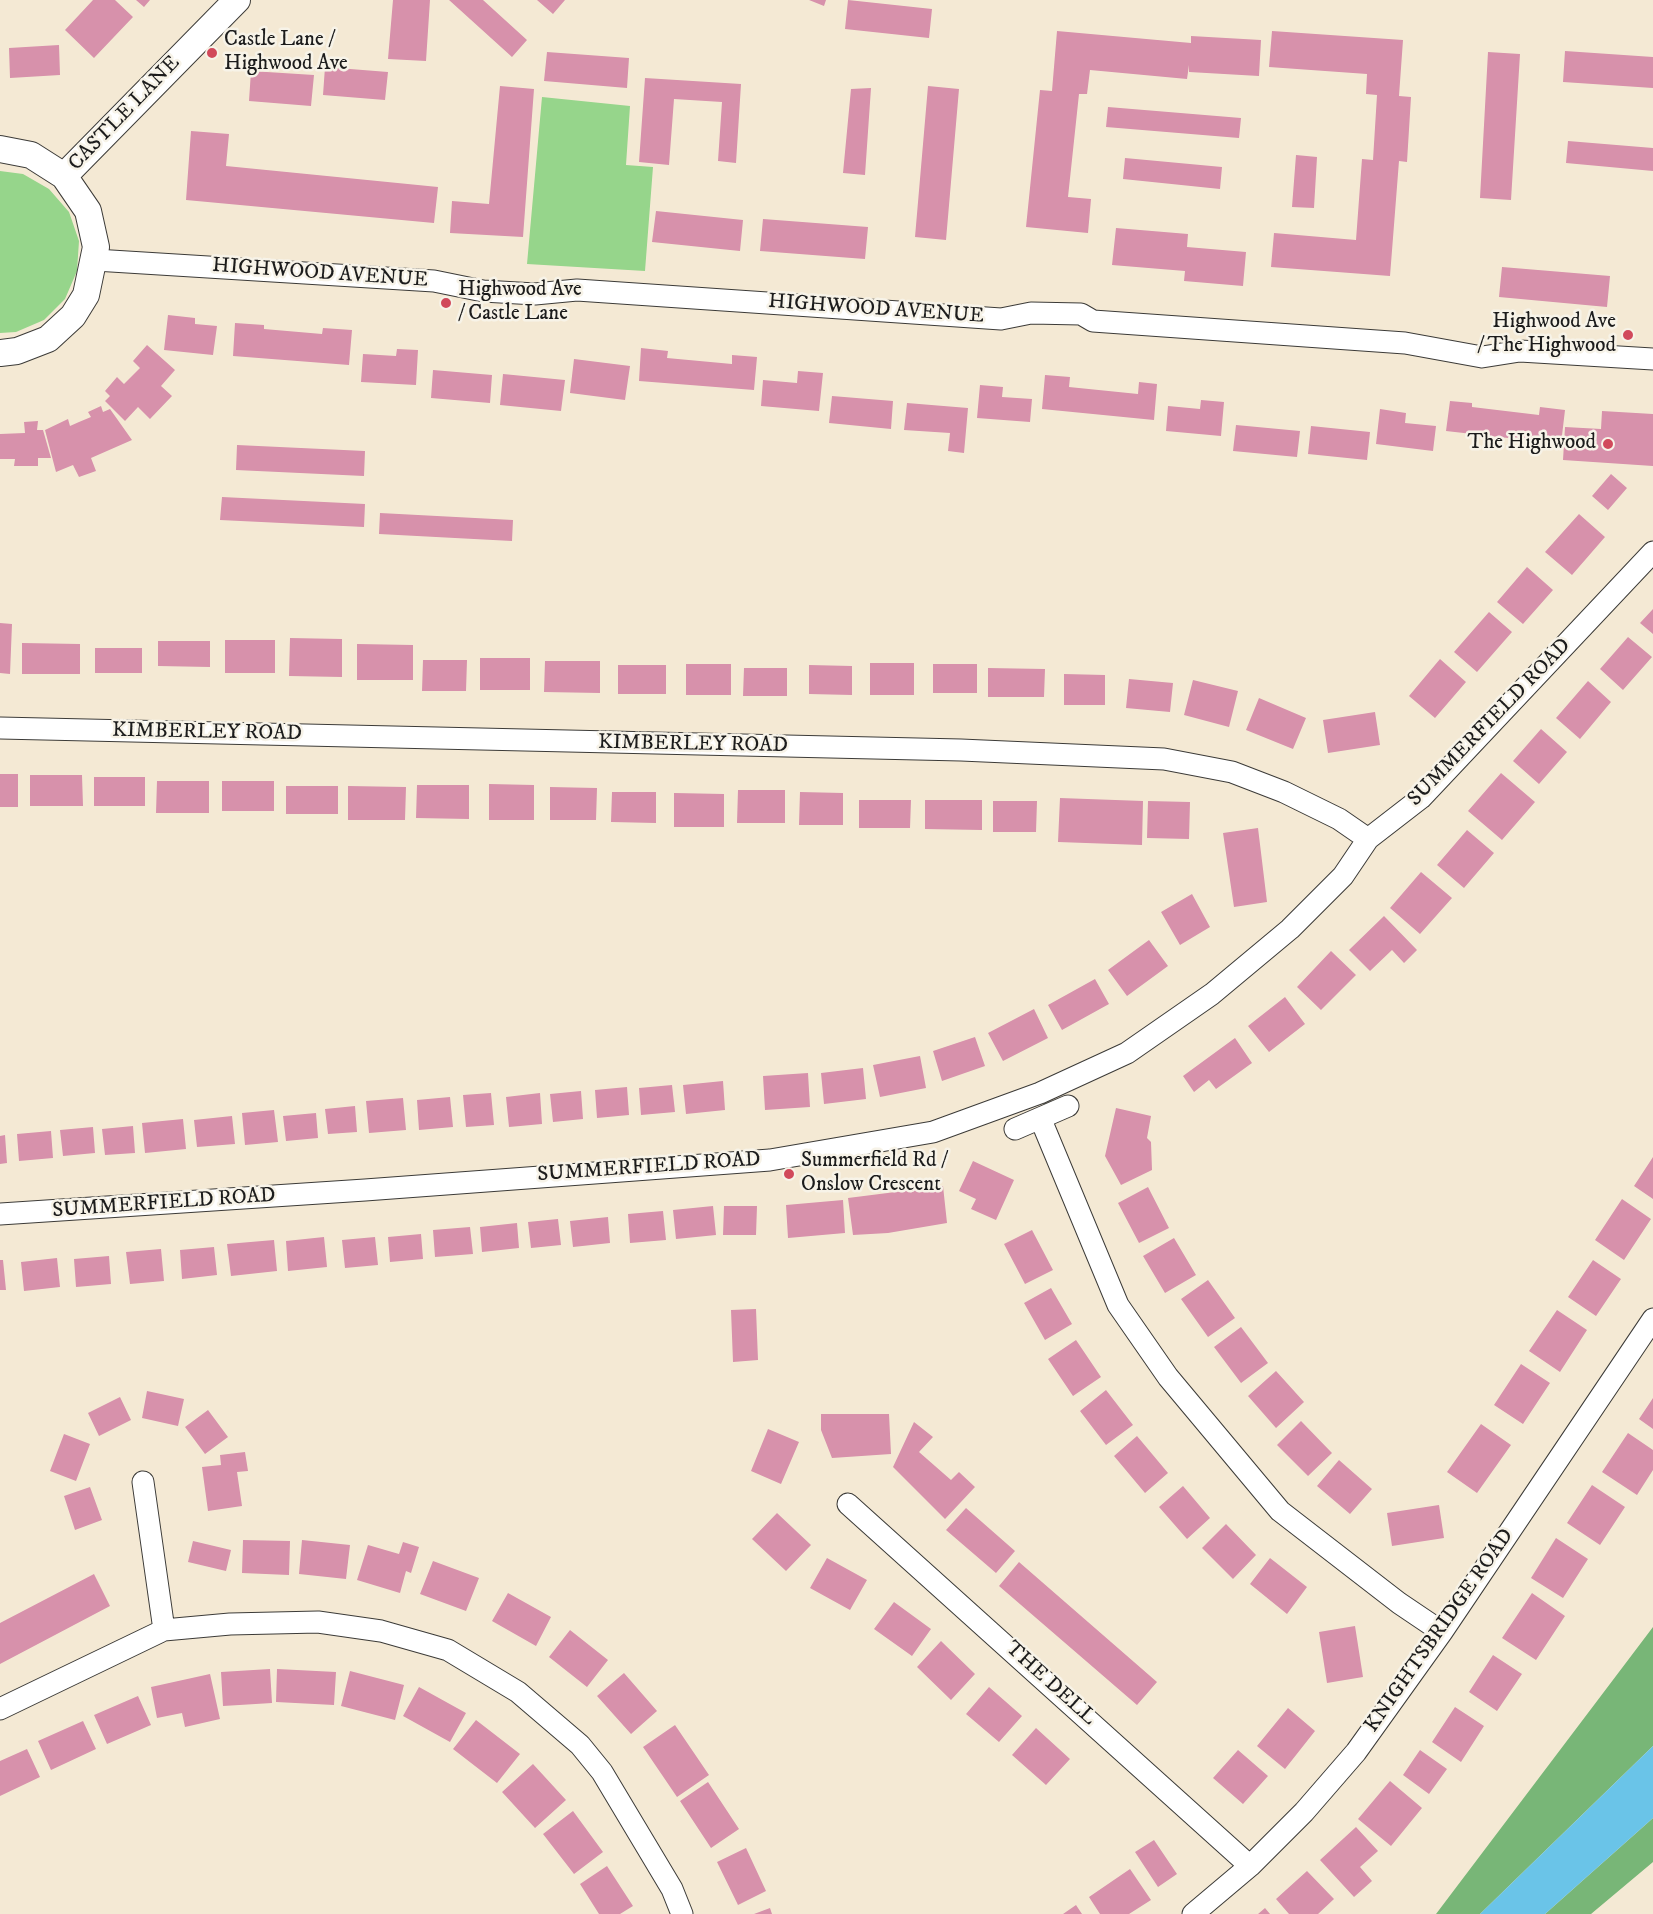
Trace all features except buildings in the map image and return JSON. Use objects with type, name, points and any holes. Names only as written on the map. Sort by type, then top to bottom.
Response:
[{"type":"street","name":"CASTLE LANE","points":[[64,176],[237,0]]},
{"type":"street","name":"CASTLE LANE","points":[[0,149],[31,155],[64,176],[88,211],[94,229],[95,260],[86,295],[73,316],[48,339],[17,351],[0,352]]},
{"type":"street","name":"HIGHWOOD AVENUE","points":[[95,260],[434,281],[483,291],[535,294],[577,290],[1001,319],[1031,313],[1082,315],[1093,321],[1405,343],[1482,357],[1520,351],[1653,359]]},
{"type":"street","name":"SUMMERFIELD ROAD","points":[[0,1214],[770,1160],[933,1132],[1040,1093],[1127,1053],[1212,994],[1290,930],[1343,876],[1368,839],[1421,798],[1653,552]]},
{"type":"street","name":"KIMBERLEY ROAD","points":[[0,728],[961,750],[1164,759],[1232,772],[1284,792],[1339,819],[1368,839]]},
{"type":"street","points":[[1015,1129],[1041,1120],[1068,1106]]},
{"type":"street","points":[[1041,1120],[1118,1305],[1168,1377],[1280,1511],[1399,1603],[1442,1632]]},
{"type":"street","name":"KNIGHTSBRIDGE ROAD","points":[[1193,1914],[1250,1866],[1304,1812],[1356,1752],[1442,1632],[1653,1319]]},
{"type":"street","points":[[143,1482],[164,1630]]},
{"type":"street","name":"THE DELL","points":[[848,1504],[1250,1866]]},
{"type":"street","points":[[0,1709],[164,1630],[230,1624],[318,1622],[381,1631],[448,1650],[518,1692],[580,1745],[602,1772],[661,1869],[682,1914]]},
{"type":"green space","points":[[542,97],[630,106],[626,165],[653,167],[645,271],[527,264]]},
{"type":"green space","points":[[0,171],[23,174],[49,189],[69,212],[79,241],[77,271],[65,299],[44,320],[16,332],[0,333]]},
{"type":"green space","points":[[1653,1627],[1653,1746],[1480,1914],[1436,1914]]},
{"type":"green space","points":[[1653,1818],[1653,1862],[1591,1914],[1545,1914]]},
{"type":"water","points":[[1653,1746],[1653,1818],[1545,1914],[1480,1914]]},
{"type":"place","name":"Castle Lane / Highwood Ave","points":[[212,53]]},
{"type":"place","name":"Highwood Ave / Castle Lane","points":[[446,303]]},
{"type":"place","name":"Highwood Ave / The Highwood","points":[[1628,335]]},
{"type":"place","name":"The Highwood","points":[[1608,444]]},
{"type":"place","name":"Summerfield Rd / Onslow Crescent","points":[[789,1174]]}]
